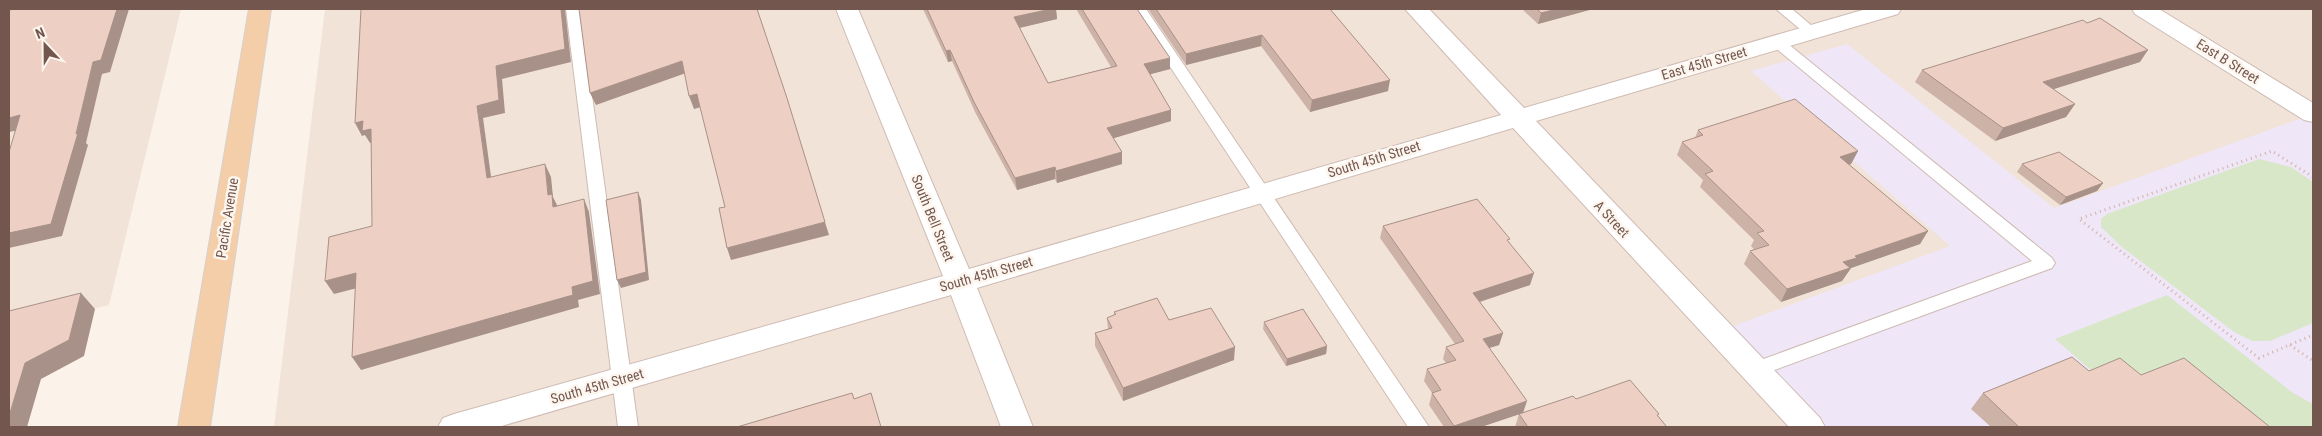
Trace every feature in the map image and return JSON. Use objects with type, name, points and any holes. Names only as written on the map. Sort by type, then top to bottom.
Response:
[{"type":"main road","name":"Pacific Avenue","points":[[194,427],[260,9]]},
{"type":"street","name":"South Bell Street","points":[[847,9],[960,282],[1017,427]]},
{"type":"street","name":"A Street","points":[[1416,9],[1809,427]]},
{"type":"street","name":"East 45th Street","points":[[1517,117],[1890,9]]},
{"type":"street","name":"East B Street","points":[[2143,9],[2313,114]]},
{"type":"street","name":"South 45th Street","points":[[454,427],[960,282],[1517,117]]},
{"type":"lane","points":[[573,9],[628,427]]},
{"type":"lane","points":[[1139,9],[1419,427]]},
{"type":"lane","points":[[1783,9],[1812,32]]},
{"type":"lane","points":[[1754,370],[2046,263],[1777,42]]},
{"type":"path","points":[[2313,178],[2272,151],[2079,219],[2259,358],[2313,335]]},
{"type":"path","points":[[2290,345],[2313,361]]},
{"type":"shaded area","points":[[9,9],[181,9],[109,305],[9,330]]},
{"type":"shaded area","points":[[325,9],[2313,9],[2313,427],[274,427]]},
{"type":"shaded area","points":[[1847,44],[2054,208],[2313,114],[2313,427],[1809,427],[1717,332],[1950,246],[1751,71]]},
{"type":"green space","points":[[2259,159],[2291,167],[2313,182],[2313,323],[2270,341],[2252,341],[2234,332],[2122,247],[2101,227],[2101,219],[2107,214]]},
{"type":"green space","points":[[2167,295],[2293,393],[2313,404],[2313,427],[2235,427],[2128,391],[2099,377],[2055,339]]},
{"type":"building","points":[[117,9],[101,60],[93,62],[76,134],[78,133],[51,224],[9,233],[9,152],[20,115],[9,118],[9,10]]},
{"type":"building","points":[[361,9],[561,9],[565,49],[496,66],[499,100],[477,106],[487,178],[545,164],[548,195],[552,194],[553,207],[584,199],[593,281],[572,287],[573,295],[352,357],[356,273],[325,281],[329,237],[372,226],[371,129],[362,131],[363,121],[355,123]]},
{"type":"building","points":[[579,9],[757,9],[787,98],[825,222],[727,248],[719,208],[725,207],[697,94],[689,96],[682,61],[590,93]]},
{"type":"building","points":[[927,9],[1051,9],[1014,17],[1048,83],[1117,66],[1082,9],[1137,9],[1170,58],[1144,64],[1171,110],[1107,128],[1122,152],[1056,171],[1055,167],[1015,178],[974,102],[950,50],[946,51]]},
{"type":"building","points":[[1156,9],[1330,9],[1390,80],[1312,100],[1262,35],[1186,54]]},
{"type":"building","points":[[1537,9],[1557,9],[1541,13]]},
{"type":"building","points":[[2100,18],[2148,50],[2043,82],[2075,104],[2003,128],[1922,70],[2083,20],[2087,23]]},
{"type":"building","points":[[1795,99],[1858,151],[1840,157],[1928,231],[1855,256],[1857,258],[1843,262],[1850,268],[1787,289],[1750,251],[1769,245],[1757,233],[1764,231],[1705,174],[1713,171],[1682,142],[1703,135],[1698,130]]},
{"type":"building","points":[[2059,152],[2103,183],[2066,197],[2022,164]]},
{"type":"building","points":[[638,192],[646,272],[617,280],[606,200]]},
{"type":"building","points":[[1477,199],[1510,239],[1507,240],[1534,273],[1473,293],[1503,333],[1483,339],[1527,401],[1454,426],[1432,393],[1441,390],[1427,369],[1456,360],[1446,347],[1464,341],[1383,226]]},
{"type":"building","points":[[81,293],[69,340],[25,363],[9,413],[9,311]]},
{"type":"building","points":[[1157,298],[1169,320],[1211,308],[1235,347],[1123,388],[1095,333],[1112,328],[1107,318],[1116,314],[1114,312]]},
{"type":"building","points":[[1303,309],[1327,346],[1287,359],[1264,322]]},
{"type":"building","points":[[2072,357],[2089,371],[2120,358],[2141,375],[2184,358],[2270,427],[2019,427],[1983,393]]},
{"type":"building","points":[[1630,380],[1659,414],[1657,415],[1667,427],[1528,427],[1519,414],[1573,396],[1576,399]]},
{"type":"building","points":[[852,393],[854,399],[871,393],[881,427],[737,427]]}]
